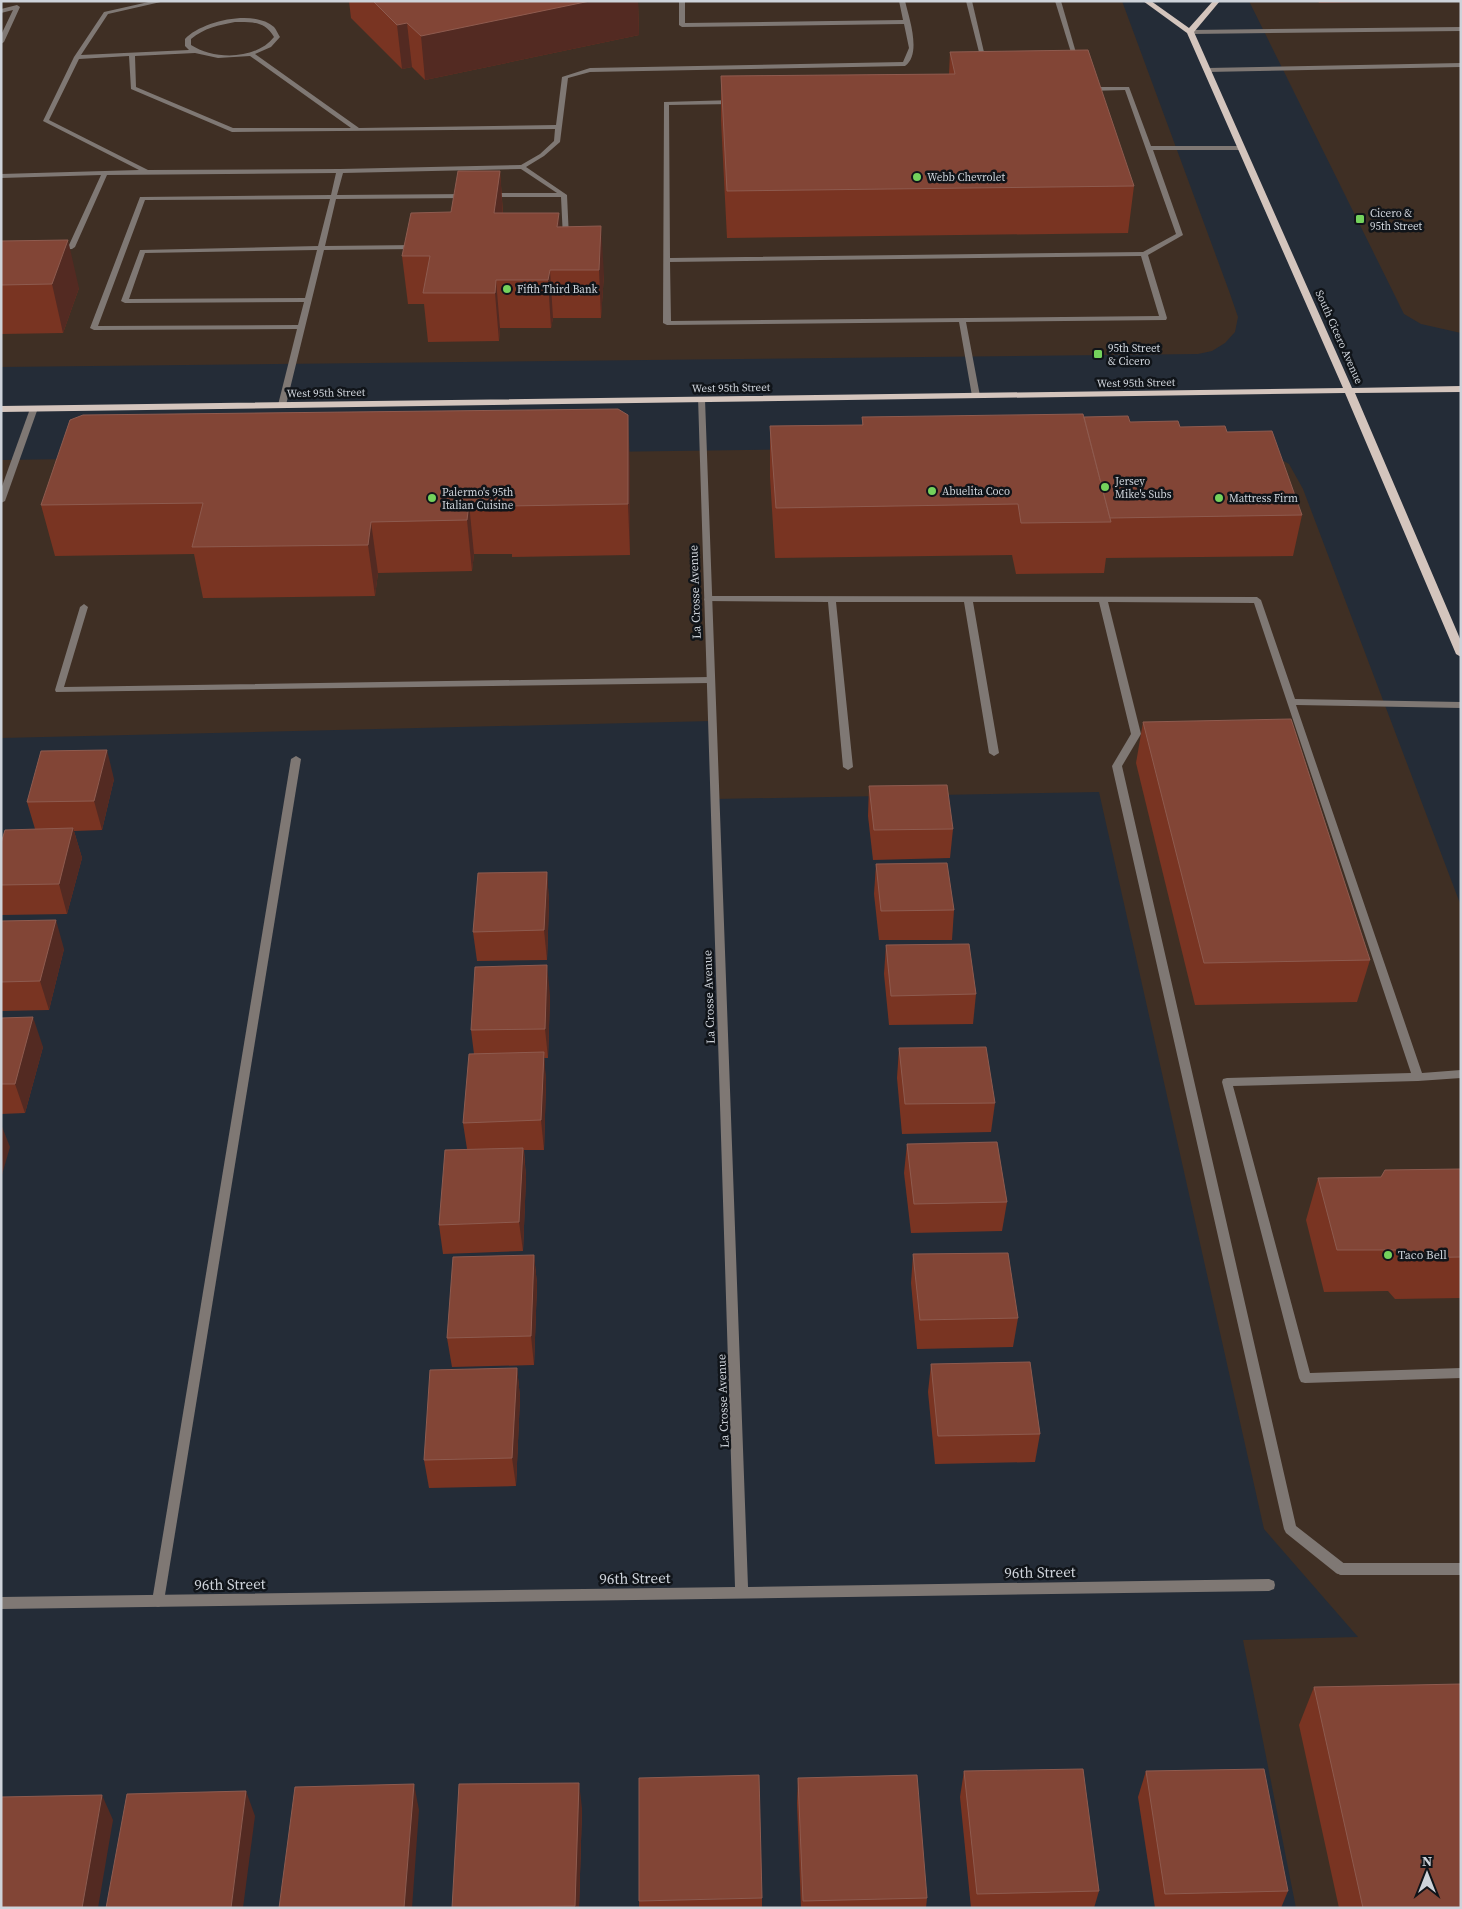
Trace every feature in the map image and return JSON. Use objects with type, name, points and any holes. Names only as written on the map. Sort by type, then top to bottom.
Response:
[{"type":"main road","points":[[1146,1],[1190,32],[1217,1]]},
{"type":"main road","name":"South Cicero Avenue","points":[[1190,32],[1349,391],[1461,654]]},
{"type":"main road","name":"West 95th Street","points":[[1,409],[1461,389]]},
{"type":"street","points":[[148,172],[46,121],[77,57],[106,13],[162,1]]},
{"type":"street","points":[[682,1],[682,25],[906,22]]},
{"type":"street","points":[[1,176],[522,167],[542,155],[557,142],[565,77],[590,70],[905,64],[912,48],[902,1]]},
{"type":"street","points":[[969,1],[987,72]]},
{"type":"street","points":[[1058,1],[1081,71]]},
{"type":"street","points":[[1,11],[16,8],[1,42]]},
{"type":"street","points":[[77,57],[195,51],[220,57],[251,54],[273,44],[277,37],[276,31],[269,26],[244,20],[214,23],[192,33],[188,39],[188,46],[195,51]]},
{"type":"street","points":[[1190,32],[1461,29]]},
{"type":"street","points":[[132,54],[133,88],[232,130],[559,127]]},
{"type":"street","points":[[251,54],[358,130]]},
{"type":"street","points":[[1207,70],[1461,65]]},
{"type":"street","points":[[1084,80],[1086,89]]},
{"type":"street","points":[[667,260],[1144,254],[1180,235],[1127,88],[1077,89]]},
{"type":"street","points":[[744,102],[666,103],[667,323],[1163,318],[1144,254]]},
{"type":"street","points":[[1149,148],[1241,148]]},
{"type":"street","points":[[522,167],[564,195]]},
{"type":"street","points":[[282,405],[340,171]]},
{"type":"street","points":[[46,248],[72,247],[104,173]]},
{"type":"street","points":[[301,327],[94,328],[142,198],[564,195]]},
{"type":"street","points":[[564,195],[566,247]]},
{"type":"street","points":[[308,300],[125,301],[142,251],[420,247]]},
{"type":"street","points":[[962,320],[976,396]]},
{"type":"street","name":"La Crosse Avenue","points":[[701,399],[742,1593]]},
{"type":"street","points":[[1,501],[34,408]]},
{"type":"street","points":[[708,599],[1257,600],[1418,1077]]},
{"type":"street","points":[[832,599],[848,767]]},
{"type":"street","points":[[968,599],[994,753]]},
{"type":"street","points":[[1103,600],[1136,734],[1117,766],[1290,1529],[1341,1570],[1461,1569]]},
{"type":"street","points":[[84,607],[59,690],[710,680]]},
{"type":"street","points":[[1291,702],[1461,705]]},
{"type":"street","points":[[158,1601],[296,760]]},
{"type":"street","points":[[1461,1074],[1418,1077],[1227,1082],[1305,1378],[1461,1373]]},
{"type":"street","name":"96th Street","points":[[1,1603],[1269,1585]]},
{"type":"shaded area","points":[[1,1],[1122,1],[1238,317],[1235,332],[1225,343],[1212,351],[1198,354],[1,367]]},
{"type":"shaded area","points":[[1249,1],[1461,1],[1461,333],[1421,324],[1404,314]]},
{"type":"shaded area","points":[[1197,444],[1271,454],[1289,464],[1303,489],[1461,906],[1461,1908],[1296,1908],[1243,1640],[1358,1637],[1264,1529],[1099,792],[715,799],[712,721],[1,738],[1,460]]},
{"type":"building","points":[[373,1],[590,1],[421,36],[407,23],[397,25]]},
{"type":"building","name":"Webb Chevrolet","points":[[1088,50],[1134,186],[727,191],[721,76],[955,74],[950,52]]},
{"type":"building","points":[[458,171],[500,171],[494,213],[559,213],[557,227],[601,226],[599,270],[550,270],[548,280],[496,280],[495,293],[423,293],[430,256],[402,256],[411,213],[451,212]]},
{"type":"building","points":[[68,240],[52,284],[1,285],[1,241]]},
{"type":"building","points":[[618,409],[628,415],[628,504],[508,506],[508,503],[469,503],[467,520],[371,522],[368,545],[192,547],[203,503],[41,505],[70,420],[83,415]]},
{"type":"building","points":[[1083,414],[1111,522],[1021,523],[1018,504],[776,508],[770,426],[863,425],[862,417]]},
{"type":"building","points":[[1128,416],[1130,422],[1178,421],[1180,427],[1225,426],[1227,432],[1272,431],[1302,515],[1110,518],[1084,417]]},
{"type":"building","points":[[1291,719],[1370,960],[1204,963],[1143,722]]},
{"type":"building","points":[[107,750],[94,801],[27,802],[41,751]]},
{"type":"building","points":[[947,785],[953,829],[874,830],[869,786]]},
{"type":"building","points":[[73,828],[59,884],[1,885],[1,843],[5,830]]},
{"type":"building","points":[[947,863],[954,910],[881,911],[876,864]]},
{"type":"building","points":[[547,872],[544,930],[473,932],[478,873]]},
{"type":"building","points":[[56,920],[40,981],[1,982],[1,921]]},
{"type":"building","points":[[969,944],[976,994],[891,996],[886,945]]},
{"type":"building","points":[[547,965],[545,1029],[471,1030],[475,967]]},
{"type":"building","points":[[33,1017],[15,1084],[1,1084],[1,1018]]},
{"type":"building","points":[[986,1047],[995,1103],[905,1104],[899,1048]]},
{"type":"building","points":[[544,1052],[541,1120],[463,1123],[469,1054]]},
{"type":"building","points":[[997,1142],[1007,1202],[914,1204],[907,1144]]},
{"type":"building","points":[[523,1148],[519,1222],[439,1225],[445,1150]]},
{"type":"building","points":[[1461,1169],[1461,1257],[1409,1258],[1403,1250],[1337,1250],[1318,1178],[1381,1177],[1385,1170]]},
{"type":"building","points":[[1008,1253],[1018,1318],[920,1320],[913,1254]]},
{"type":"building","points":[[534,1255],[531,1336],[447,1338],[453,1257]]},
{"type":"building","points":[[1030,1362],[1040,1434],[938,1436],[931,1364]]},
{"type":"building","points":[[517,1368],[512,1458],[424,1460],[430,1370]]},
{"type":"building","points":[[1461,1684],[1461,1908],[1363,1908],[1314,1687]]},
{"type":"building","points":[[1083,1769],[1099,1891],[977,1894],[964,1771]]},
{"type":"building","points":[[1264,1769],[1288,1891],[1165,1894],[1146,1771]]},
{"type":"building","points":[[759,1775],[762,1898],[639,1901],[639,1778]]},
{"type":"building","points":[[917,1775],[927,1898],[803,1901],[798,1778]]},
{"type":"building","points":[[579,1783],[575,1906],[452,1908],[459,1784]]},
{"type":"building","points":[[414,1784],[404,1908],[279,1908],[295,1787]]},
{"type":"building","points":[[246,1791],[231,1908],[106,1908],[127,1794]]},
{"type":"building","points":[[102,1795],[82,1908],[1,1908],[1,1797]]},
{"type":"place","name":"Webb Chevrolet","points":[[917,177]]},
{"type":"place","name":"Cicero & 95th Street","points":[[1360,219]]},
{"type":"place","name":"Fifth Third Bank","points":[[507,289]]},
{"type":"place","name":"95th Street & Cicero","points":[[1098,354]]},
{"type":"place","name":"Jersey Mike's Subs","points":[[1105,487]]},
{"type":"place","name":"Abuelita Coco","points":[[932,491]]},
{"type":"place","name":"Palermo's 95th Italian Cuisine","points":[[432,498]]},
{"type":"place","name":"Mattress Firm","points":[[1219,498]]},
{"type":"place","name":"Taco Bell","points":[[1388,1255]]}]
